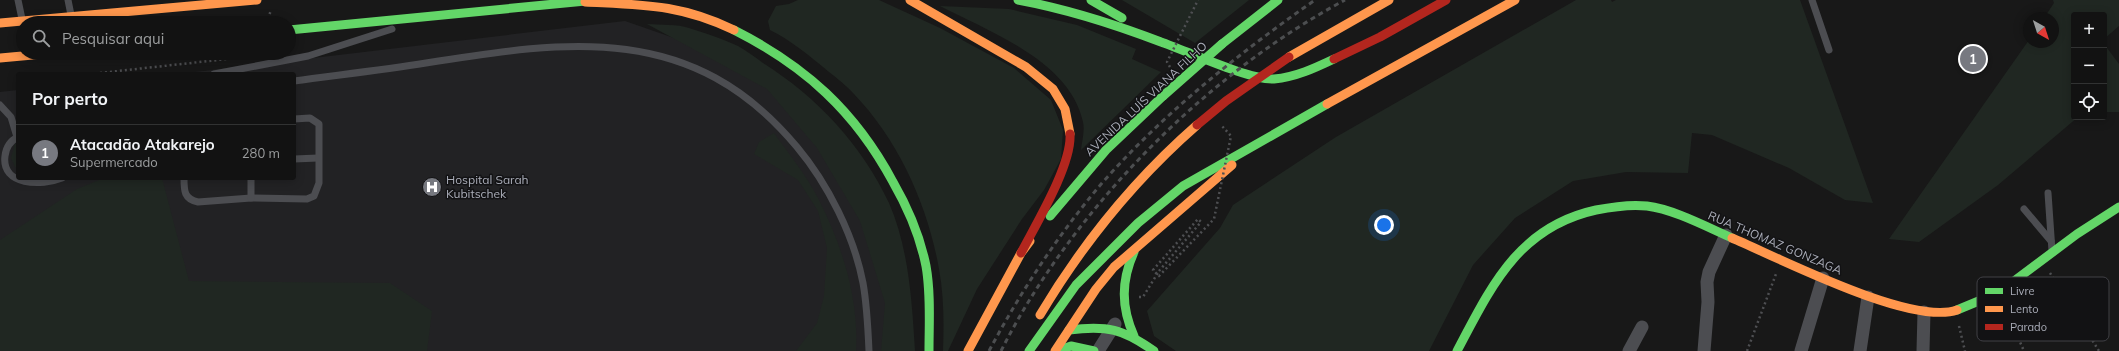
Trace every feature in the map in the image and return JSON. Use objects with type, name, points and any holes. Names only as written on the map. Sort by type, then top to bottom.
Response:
[{"type":"main road","points":[[148,0],[172,7]]},
{"type":"main road","points":[[90,16],[257,0]]},
{"type":"main road","points":[[296,29],[596,0]]},
{"type":"main road","points":[[910,0],[1026,67],[1053,89],[1065,109],[1070,127],[1071,145],[1066,163],[1021,253]]},
{"type":"main road","points":[[1018,0],[1045,4],[1084,14],[1247,74],[1267,78],[1283,78],[1304,73],[1324,65],[1380,37],[1446,0]]},
{"type":"main road","points":[[1091,0],[1169,46]]},
{"type":"main road","name":"AVENIDA LUÍS VIANA FILHO","points":[[968,351],[1021,253],[1074,185],[1106,150],[1163,96],[1222,44],[1278,0]]},
{"type":"main road","points":[[1024,351],[1038,319],[1061,277],[1082,249],[1150,168],[1197,125],[1236,94],[1289,57],[1389,0]]},
{"type":"main road","points":[[1029,351],[1076,285],[1138,223],[1184,186],[1256,143],[1515,0]]},
{"type":"main road","points":[[585,2],[649,6],[687,11],[724,25],[789,62],[837,102],[860,127],[882,158],[906,207],[923,255],[929,308],[929,351]]},
{"type":"main road","points":[[0,23],[16,22]]},
{"type":"main road","points":[[0,58],[16,57]]},
{"type":"main road","points":[[1056,351],[1096,289],[1114,267],[1256,143]]},
{"type":"main road","name":"RUA THOMAZ GONZAGA","points":[[1457,351],[1486,296],[1513,257],[1542,232],[1573,215],[1610,207],[1647,206],[1684,217],[1868,297],[1924,312],[1955,311],[1977,302]]},
{"type":"main road","name":"RUA THOMAZ GONZAGA","points":[[2020,277],[2077,234],[2119,207]]},
{"type":"main road","points":[[1134,336],[1124,313],[1122,299],[1125,275],[1139,244]]},
{"type":"main road","points":[[1069,330],[1099,326],[1112,328],[1134,336],[1154,351]]},
{"type":"main road","points":[[1056,351],[1071,346],[1094,351]]},
{"type":"street","points":[[1704,351],[1708,302],[1707,282],[1709,272],[1726,235]]},
{"type":"street","points":[[1801,351],[1823,278]]},
{"type":"street","points":[[1860,351],[1868,297]]},
{"type":"street","points":[[1923,351],[1924,312]]},
{"type":"street","points":[[1098,351],[1112,328],[1124,313]]},
{"type":"street","points":[[1629,351],[1642,327]]},
{"type":"lane","points":[[18,0],[22,16]]},
{"type":"lane","points":[[68,0],[72,16]]},
{"type":"lane","points":[[1812,0],[1829,50]]},
{"type":"lane","points":[[296,58],[308,56],[428,17]]},
{"type":"lane","points":[[296,81],[394,69],[498,52],[548,47],[600,46],[640,51],[696,68],[733,88],[776,121],[807,159],[826,188],[842,222],[863,282],[869,351]]},
{"type":"lane","points":[[224,72],[287,60]]},
{"type":"lane","points":[[0,105],[11,117],[16,131]]},
{"type":"lane","points":[[184,180],[184,190],[186,196],[191,200],[198,202],[251,198],[306,200],[314,196],[319,184],[319,124],[310,118],[296,119]]},
{"type":"lane","points":[[16,139],[6,149],[4,164],[9,173],[16,178]]},
{"type":"lane","points":[[296,159],[318,158]]},
{"type":"lane","points":[[21,180],[27,182],[52,180]]},
{"type":"lane","points":[[251,180],[251,198]]},
{"type":"lane","points":[[2048,193],[2052,253]]},
{"type":"lane","points":[[2024,209],[2052,241]]},
{"type":"path","points":[[1172,68],[1167,62],[1198,0]]},
{"type":"path","points":[[110,72],[224,60]]},
{"type":"path","points":[[1122,299],[1143,297],[1158,271],[1201,222],[1198,219],[1153,270],[1159,276],[1214,219],[1231,136],[1221,125]]},
{"type":"path","points":[[1747,351],[1783,259]]},
{"type":"path","points":[[2042,261],[2052,277]]},
{"type":"path","points":[[1958,323],[1964,351]]},
{"type":"path","points":[[2020,341],[2024,351]]},
{"type":"path","points":[[2093,341],[2099,351]]},
{"type":"shaded area","points":[[798,0],[879,0],[940,28],[1014,68],[1051,100],[1063,130],[1061,159],[1044,190],[1022,219],[977,289],[948,351],[943,351],[943,300],[934,245],[919,198],[898,153],[870,112],[848,88],[801,50],[770,30],[768,21],[776,6],[789,4]]},
{"type":"shaded area","points":[[1122,0],[1249,0],[1195,43]]},
{"type":"shaded area","points":[[1576,0],[1611,0],[1612,2],[1616,0],[1800,0],[1873,203],[1845,200],[1789,168],[1712,135],[1692,133],[1688,173],[1626,172],[1573,181],[1515,218],[1473,265],[1429,351],[1176,351],[1154,336],[1147,311],[1220,228],[1233,205],[1336,137]]},
{"type":"shaded area","points":[[2053,0],[2119,0],[2119,26],[2107,36],[2107,12],[2071,12],[2071,120],[2074,120],[1998,185],[1919,242],[1889,239],[2023,48],[2059,48],[2059,12],[2048,12],[2054,3]]},
{"type":"shaded area","points":[[940,6],[1009,9],[1077,25],[1136,49],[1132,59],[1161,72],[1081,150],[1084,125],[1075,101],[1062,82],[1045,65],[1025,51],[1004,38]]},
{"type":"shaded area","name":"Hospital Sarah Kubitschek","points":[[625,21],[749,64],[871,196],[895,351],[0,351],[0,92],[16,90],[16,180],[296,180],[296,72],[195,72]]},
{"type":"shaded area","points":[[647,24],[684,27],[732,43],[741,48],[783,76],[802,91],[852,142],[866,161],[878,182],[896,221],[908,276],[915,351],[881,351],[885,303],[860,221],[817,148],[767,89]]},
{"type":"shaded area","points":[[2107,48],[2119,64],[2119,112],[2107,112]]},
{"type":"shaded area","points":[[774,133],[813,189],[827,216],[834,234],[852,292],[855,311],[856,351],[796,351],[817,323],[824,296],[827,248],[818,211],[798,180],[754,154],[759,142]]},
{"type":"shaded area","points":[[16,144],[16,167],[11,158]]},
{"type":"shaded area","points":[[99,180],[163,180],[189,281],[390,283],[432,311],[427,351],[0,351],[0,240],[77,189]]},
{"type":"railway","points":[[989,351],[1027,285],[1055,243],[1102,183],[1126,157],[1203,85],[1258,41],[1315,0]]},
{"type":"railway","points":[[1001,351],[1030,298],[1065,247],[1104,197],[1148,150],[1194,106],[1243,66],[1293,31],[1345,0]]},
{"type":"traffic: fast","points":[[296,29],[596,0]]},
{"type":"traffic: fast","points":[[1018,0],[1072,12],[1108,23],[1234,70],[1263,78],[1274,79],[1298,74],[1334,59]]},
{"type":"traffic: fast","points":[[1091,0],[1122,18]]},
{"type":"traffic: fast","points":[[1222,44],[1278,0]]},
{"type":"traffic: fast","points":[[734,30],[783,59],[826,93],[845,112],[862,133],[878,157],[908,212],[917,233],[926,266],[929,287],[929,351]]},
{"type":"traffic: fast","points":[[1163,96],[1222,44]]},
{"type":"traffic: fast","points":[[1050,216],[1106,150],[1163,96]]},
{"type":"traffic: fast","points":[[1029,351],[1076,285],[1138,223],[1183,186],[1327,104]]},
{"type":"traffic: fast","points":[[1457,351],[1482,304],[1510,263],[1527,245],[1546,230],[1569,218],[1596,210],[1641,205],[1668,211],[1732,238]]},
{"type":"traffic: fast","points":[[2019,277],[2077,234],[2119,207]]},
{"type":"traffic: fast","points":[[1134,252],[1127,273],[1124,294],[1127,315],[1134,336]]},
{"type":"traffic: fast","points":[[1957,310],[1977,302]]},
{"type":"traffic: fast","points":[[1069,330],[1094,328],[1114,330],[1124,333],[1154,351]]},
{"type":"traffic: fast","points":[[1056,351],[1071,346],[1094,351]]},
{"type":"traffic: slow","points":[[78,16],[257,0]]},
{"type":"traffic: slow","points":[[910,0],[1026,67],[1053,89],[1065,109],[1070,134]]},
{"type":"traffic: slow","points":[[1289,57],[1389,0]]},
{"type":"traffic: slow","points":[[1327,104],[1515,0]]},
{"type":"traffic: slow","points":[[585,2],[661,7],[696,15],[734,30]]},
{"type":"traffic: slow","points":[[0,23],[16,22]]},
{"type":"traffic: slow","points":[[0,58],[16,57]]},
{"type":"traffic: slow","points":[[1040,315],[1074,263],[1111,214],[1152,168],[1197,125]]},
{"type":"traffic: slow","points":[[1055,351],[1096,289],[1114,267],[1232,165]]},
{"type":"traffic: slow","points":[[1732,238],[1812,274],[1878,300],[1909,308],[1936,312],[1957,310]]},
{"type":"traffic: slow","points":[[968,351],[1021,253],[1030,241]]},
{"type":"traffic: jam","points":[[1334,59],[1380,37],[1446,0]]},
{"type":"traffic: jam","points":[[1197,125],[1226,101],[1289,57]]},
{"type":"traffic: jam","points":[[1021,253],[1044,211],[1059,178],[1069,147],[1070,134]]},
{"type":"place","name":"Atacadão Atakarejo","points":[[1973,59]]},
{"type":"place","name":"Hospital Sarah Kubitschek","points":[[432,187]]}]
